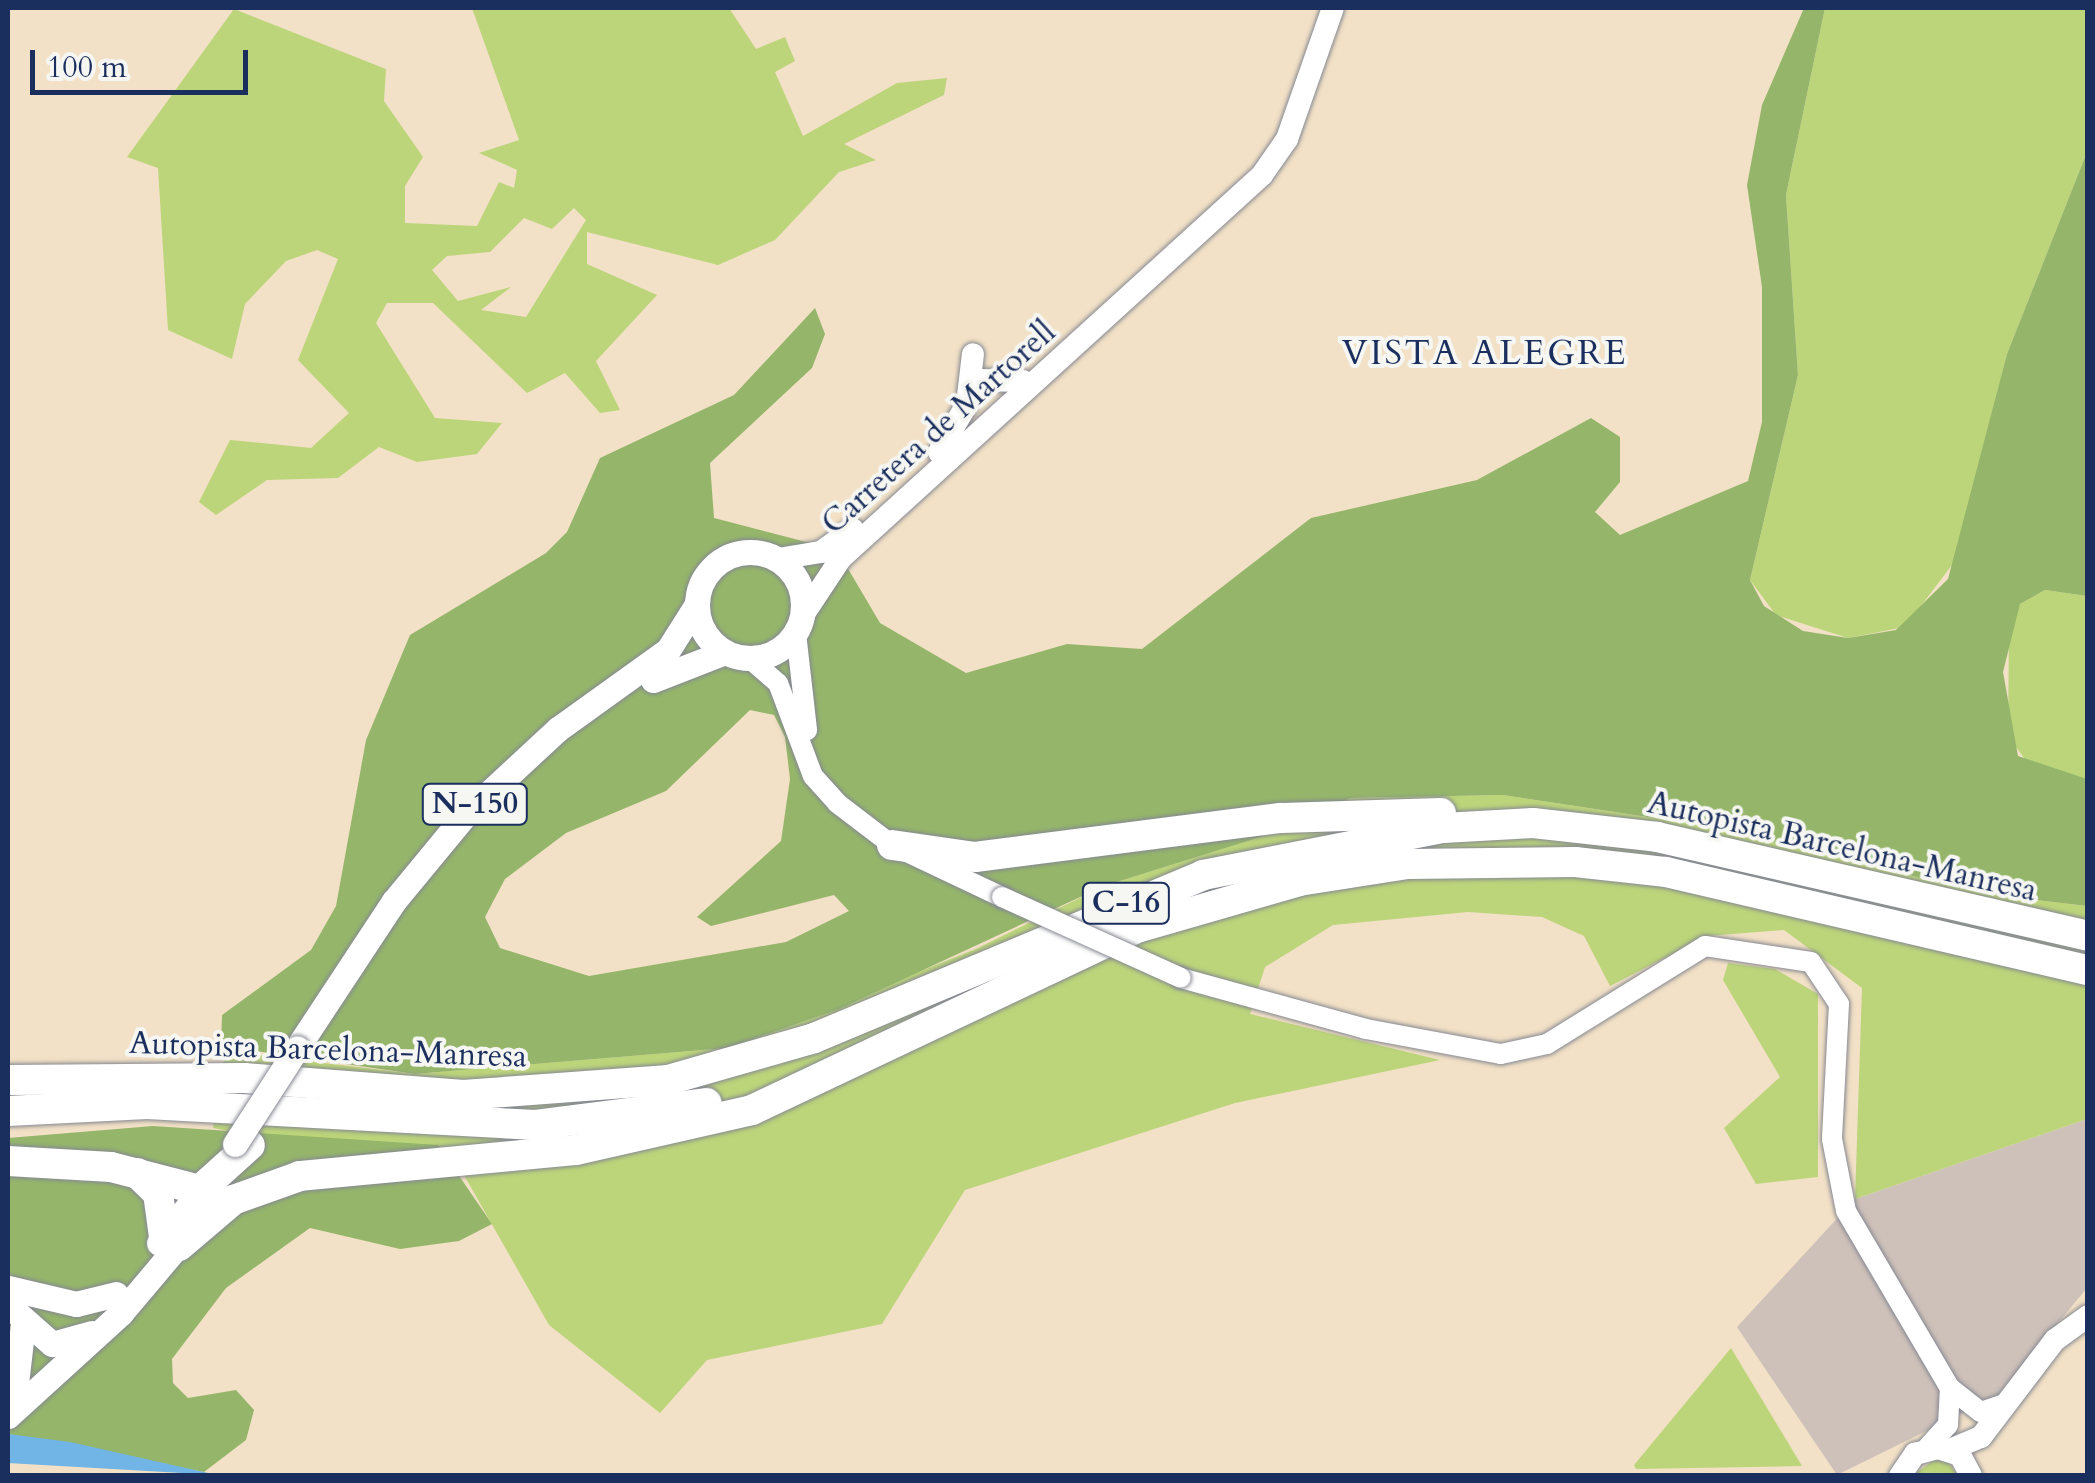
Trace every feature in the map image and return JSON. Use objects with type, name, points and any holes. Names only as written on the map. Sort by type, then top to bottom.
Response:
[{"type":"highway","points":[[892,845],[975,857],[1394,812],[1533,824]]},
{"type":"highway","name":"Autopista Barcelona-Manresa","points":[[8,1080],[64,1076],[464,1096],[668,1080],[814,1038],[1203,875],[1354,840],[1533,824],[1730,850],[2088,936]]},
{"type":"highway","name":"Autopista Barcelona-Manresa","points":[[817,1076],[1140,927],[1299,881],[1480,859],[1630,868],[2088,970]]},
{"type":"highway","points":[[8,1071],[64,1076]]},
{"type":"highway","points":[[137,1173],[158,1193],[171,1241],[220,1208],[274,1182],[576,1150],[752,1110],[817,1076]]},
{"type":"highway","name":"C-16","points":[[8,1111],[147,1104],[535,1126],[700,1104],[817,1076]]},
{"type":"highway","points":[[8,1162],[137,1173],[200,1190],[242,1144]]},
{"type":"main road","name":"Carretera de Martorell","points":[[799,625],[841,558],[974,441],[1276,159],[1332,8]]},
{"type":"main road","name":"Carretera de Martorell","points":[[778,559],[836,543],[1023,381],[1130,296]]},
{"type":"main road","points":[[939,452],[967,404],[973,354],[992,408],[974,441]]},
{"type":"main road","points":[[979,380],[1023,381]]},
{"type":"main road","points":[[728,556],[778,559],[801,587],[799,625],[773,653],[736,655],[705,634],[697,604],[707,573],[728,556]]},
{"type":"main road","name":"N-150","points":[[11,1405],[46,1384],[171,1241],[242,1144],[394,901],[464,816],[558,729],[668,650],[697,604]]},
{"type":"main road","name":"N-150","points":[[304,1049],[409,901],[499,796],[655,678],[736,655]]},
{"type":"main road","name":"N-150","points":[[171,1241],[200,1190]]},
{"type":"main road","points":[[8,1288],[47,1299],[118,1303]]},
{"type":"main road","points":[[46,1384],[68,1344],[68,1326],[47,1299]]},
{"type":"main road","points":[[11,1405],[68,1344],[118,1303]]},
{"type":"main road","points":[[11,1405],[15,1315],[68,1344]]},
{"type":"main road","points":[[1900,1476],[1926,1448],[1965,1462],[2055,1340],[2088,1316]]},
{"type":"street","points":[[799,625],[806,762]]},
{"type":"street","points":[[736,655],[778,682],[806,762],[837,804],[892,845],[1181,978],[1366,1029],[1502,1054],[1547,1044],[1706,946],[1818,966],[1840,1011],[1838,1188],[1955,1395],[1965,1462]]},
{"type":"street","points":[[1955,1395],[1980,1412],[2006,1405]]},
{"type":"street","points":[[1926,1448],[1948,1425],[1955,1395]]},
{"type":"shaded area","points":[[2087,1119],[2087,1288],[1997,1396],[1837,1475],[1737,1327],[1855,1199]]},
{"type":"green space","points":[[472,8],[729,8],[756,49],[785,37],[795,61],[775,72],[803,136],[897,83],[947,78],[944,95],[844,144],[876,160],[839,172],[775,240],[718,265],[587,232],[587,264],[657,295],[596,361],[620,410],[600,413],[565,373],[527,393],[433,303],[387,303],[376,323],[435,418],[502,423],[477,454],[417,462],[379,447],[338,478],[267,480],[216,515],[199,502],[230,440],[311,448],[349,413],[298,360],[338,259],[317,250],[286,261],[245,304],[232,359],[168,330],[158,168],[127,157],[234,9],[386,69],[384,101],[423,157],[405,186],[405,223],[477,226],[499,182],[514,188],[517,170],[479,153],[519,140]],"holes":[[[574,208],[586,220],[526,317],[481,310],[511,287],[458,301],[432,270],[447,256],[490,252],[524,218],[552,229]]]},
{"type":"green space","points":[[1804,8],[1825,8],[1786,195],[1798,375],[1750,580],[1764,606],[1803,631],[1848,638],[1896,630],[1948,579],[2007,354],[2087,152],[2087,596],[2045,590],[2020,604],[2003,672],[2018,756],[2087,779],[2087,906],[1986,894],[1714,827],[1503,795],[1350,798],[1280,831],[1104,886],[839,1009],[727,1048],[415,1074],[221,1046],[222,1015],[311,950],[336,906],[366,740],[410,635],[546,553],[567,532],[600,458],[734,395],[815,308],[825,334],[812,368],[710,463],[714,518],[837,550],[880,623],[966,673],[1067,644],[1142,649],[1311,518],[1477,480],[1591,418],[1620,437],[1620,482],[1595,512],[1620,535],[1748,481],[1762,422],[1762,287],[1747,185],[1762,105]],"holes":[[[750,710],[774,715],[785,737],[790,779],[781,841],[697,917],[711,926],[834,895],[849,911],[786,942],[589,976],[500,948],[485,917],[505,879],[566,833],[666,791]]]},
{"type":"green space","points":[[1825,8],[2087,8],[2087,152],[2007,354],[1955,561],[1905,627],[1848,638],[1776,615],[1750,580],[1798,375],[1786,195]]},
{"type":"green space","points":[[2045,590],[2087,596],[2087,779],[2030,766],[2008,736],[2009,625],[2020,604]]},
{"type":"green space","points":[[1503,795],[1714,827],[1986,894],[2087,906],[2087,1119],[1855,1199],[1862,988],[1784,930],[1707,936],[1610,986],[1584,936],[1542,917],[1468,912],[1333,925],[1265,967],[1250,1014],[1440,1060],[1235,1103],[965,1190],[882,1324],[707,1360],[660,1413],[549,1325],[464,1175],[213,1128],[225,1051],[415,1074],[727,1048],[976,949],[1104,886],[1280,831],[1349,798]]},
{"type":"green space","points":[[1728,963],[1775,969],[1818,994],[1818,1177],[1756,1184],[1724,1128],[1780,1077],[1723,980]]},
{"type":"green space","points":[[153,1126],[438,1145],[492,1224],[459,1241],[400,1249],[310,1228],[226,1288],[172,1359],[173,1383],[188,1398],[236,1390],[254,1410],[246,1440],[204,1472],[8,1434],[8,1138]]},
{"type":"green space","points":[[1731,1348],[1802,1466],[1636,1469],[1634,1465]]},
{"type":"green space","points":[[1935,1459],[1948,1462],[1958,1476],[1912,1476]]},
{"type":"water","points":[[8,1434],[70,1442],[217,1475],[8,1463]]},
{"type":"district","name":"VISTA ALEGRE","points":[[1485,353]]}]
